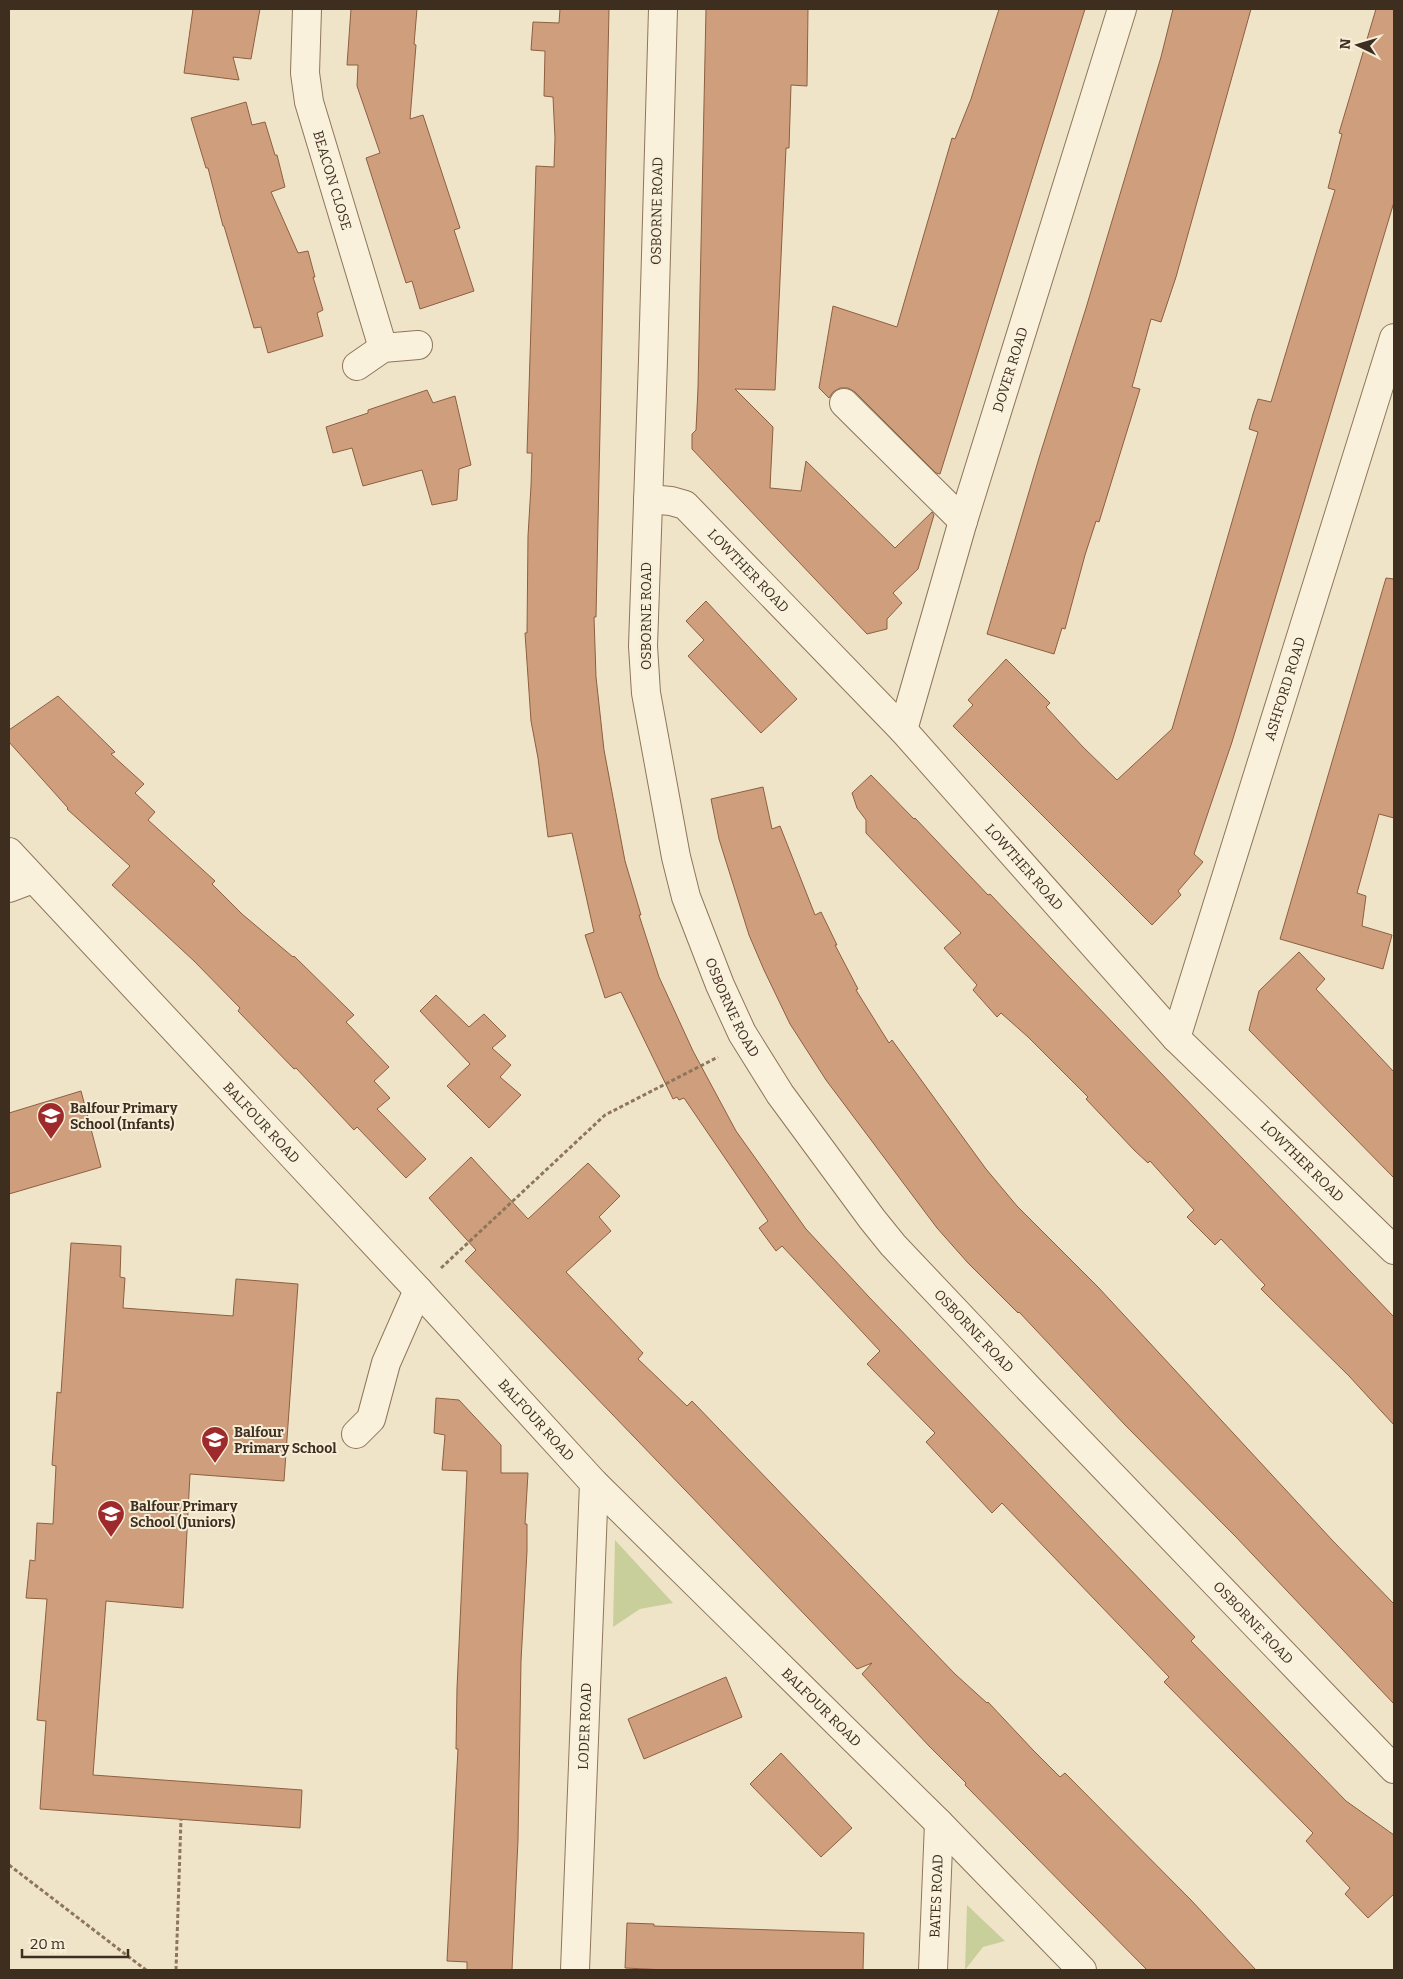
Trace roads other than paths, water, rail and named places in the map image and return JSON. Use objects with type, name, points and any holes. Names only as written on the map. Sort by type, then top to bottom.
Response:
[{"type":"street","name":"BEACON CLOSE","points":[[307,9],[305,73],[309,102],[383,348]]},
{"type":"street","name":"OSBORNE ROAD","points":[[663,9],[643,646],[646,693],[676,857],[686,897],[720,985],[747,1041],[780,1094],[893,1245],[1031,1392],[1394,1769]]},
{"type":"street","name":"DOVER ROAD","points":[[902,730],[963,521],[1122,9]]},
{"type":"street","name":"ASHFORD ROAD","points":[[1176,1038],[1394,338]]},
{"type":"street","points":[[357,366],[383,348],[418,345]]},
{"type":"street","points":[[844,403],[963,521]]},
{"type":"street","name":"LOWTHER ROAD","points":[[648,499],[671,501],[685,505],[902,730],[1176,1038],[1394,1250]]},
{"type":"street","name":"BALFOUR ROAD","points":[[9,852],[21,883],[418,1290],[594,1483],[939,1823],[1082,1970]]},
{"type":"street","points":[[356,1434],[371,1419],[386,1363],[418,1290]]},
{"type":"street","name":"LODER ROAD","points":[[575,1970],[594,1483]]},
{"type":"street","name":"BATES ROAD","points":[[933,1970],[939,1823]]},
{"type":"place","name":"Balfour Primary School (Infants)","points":[[51,1140]]},
{"type":"place","name":"Balfour Primary School","points":[[215,1464]]},
{"type":"place","name":"Balfour Primary School (Juniors)","points":[[111,1538]]}]
